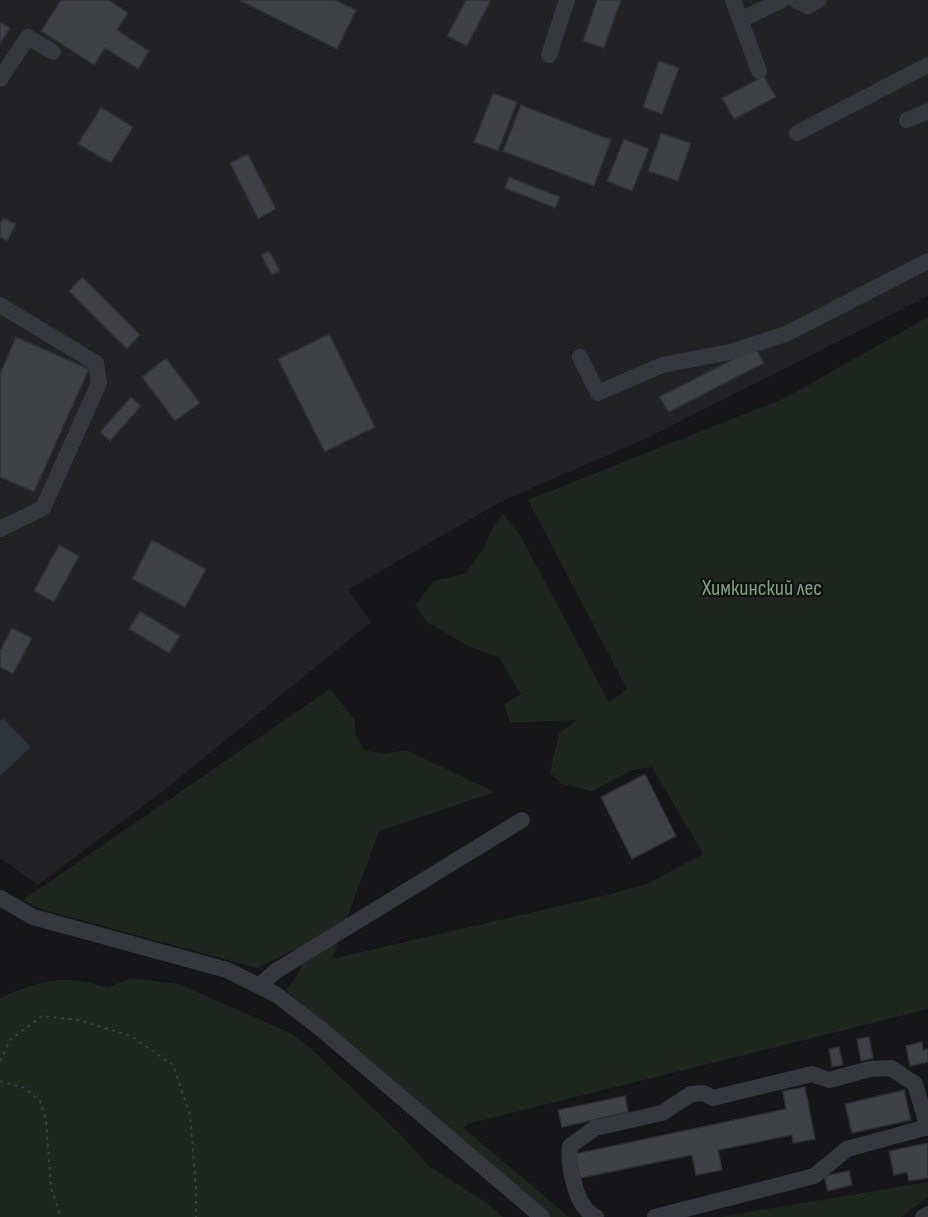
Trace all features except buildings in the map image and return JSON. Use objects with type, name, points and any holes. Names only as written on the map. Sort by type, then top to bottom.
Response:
[{"type":"street","points":[[549,56],[567,0]]},
{"type":"street","points":[[733,0],[759,71]]},
{"type":"street","points":[[741,20],[782,0]]},
{"type":"street","points":[[796,0],[808,6],[819,0]]},
{"type":"street","points":[[0,79],[28,37],[53,52]]},
{"type":"street","points":[[797,133],[928,66]]},
{"type":"street","points":[[907,120],[928,111]]},
{"type":"street","points":[[580,357],[598,393],[662,365],[730,352],[786,334],[928,261]]},
{"type":"street","points":[[0,304],[96,363],[99,383],[43,508],[0,529]]},
{"type":"street","points":[[259,986],[276,971],[522,820]]},
{"type":"street","points":[[0,898],[33,917],[227,970],[277,995],[321,1029],[543,1217]]},
{"type":"street","points":[[596,1217],[591,1215],[577,1194],[568,1161],[570,1146],[595,1128],[662,1113],[691,1094],[704,1093],[713,1098],[812,1074],[829,1080],[870,1069],[891,1068],[915,1084],[928,1128],[847,1149],[814,1176],[655,1217]]},
{"type":"street","points":[[923,1217],[928,1214]]},
{"type":"path","points":[[0,1061],[10,1040],[42,1016],[78,1020],[131,1036],[173,1065],[190,1115],[196,1217]]},
{"type":"path","points":[[0,1081],[25,1088],[40,1101],[46,1120],[51,1188],[61,1217]]},
{"type":"shaded area","points":[[0,0],[928,0],[928,296],[645,439],[500,502],[348,590],[371,622],[158,795],[38,885],[0,858]]},
{"type":"shaded area","points":[[3,718],[31,747],[0,776],[0,721]]},
{"type":"green space","name":"Химкинский лес","points":[[928,317],[928,1009],[467,1124],[464,1127],[466,1130],[569,1217],[551,1217],[286,990],[299,973],[303,958],[295,949],[257,968],[44,910],[23,900],[330,689],[355,720],[355,734],[364,750],[385,754],[406,750],[495,792],[379,831],[332,959],[611,894],[649,883],[703,854],[652,767],[633,770],[592,791],[562,784],[550,773],[559,733],[577,720],[510,723],[504,704],[521,694],[499,657],[468,646],[427,622],[415,605],[434,581],[466,573],[484,548],[494,525],[503,514],[520,535],[609,702],[627,689],[528,500],[785,398]]},
{"type":"green space","points":[[130,978],[179,984],[290,1033],[309,1047],[399,1133],[429,1166],[488,1204],[503,1217],[0,1217],[0,998],[27,987],[52,981],[78,981],[107,988]]},
{"type":"green space","points":[[928,1182],[928,1197],[901,1217],[720,1217]]}]
